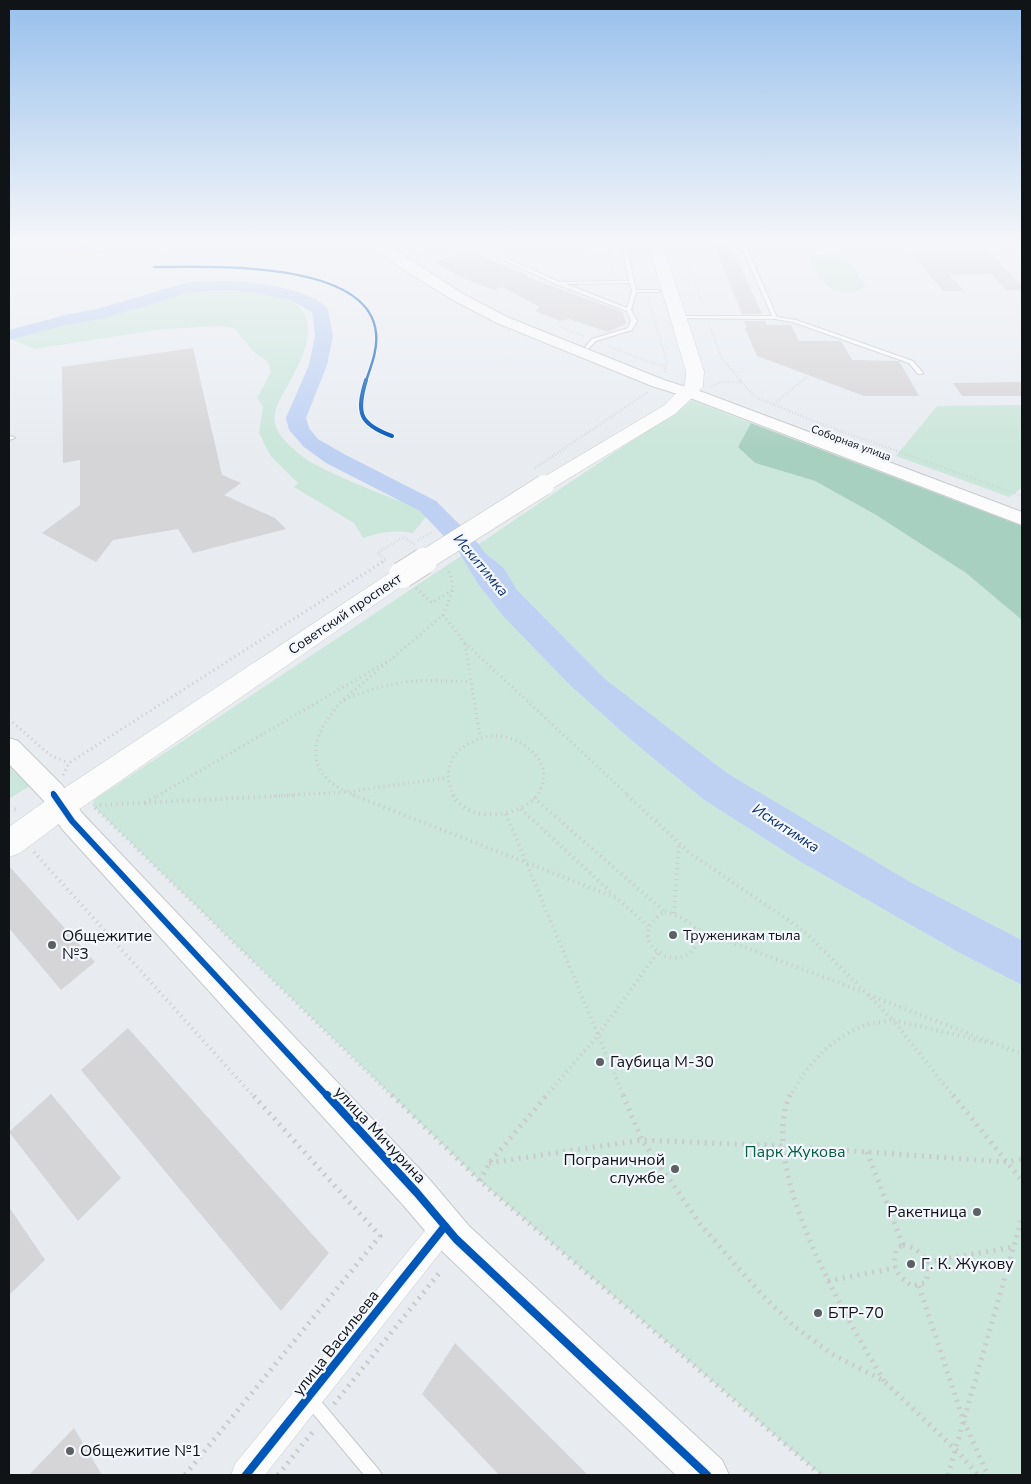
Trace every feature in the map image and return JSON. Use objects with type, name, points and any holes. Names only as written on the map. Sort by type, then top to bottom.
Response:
[{"type":"main road","points":[[482,309],[495,317],[675,382],[695,371],[676,309]]},
{"type":"main road","points":[[497,309],[508,315],[591,344],[675,382]]},
{"type":"main road","points":[[664,309],[679,360],[675,382]]},
{"type":"main road","name":"Соборная улица","points":[[675,382],[880,460],[1022,519]]},
{"type":"main road","name":"Советский проспект","points":[[9,822],[57,799],[403,576],[536,478],[669,410],[675,382]]},
{"type":"main road","name":"Соборная улица","points":[[880,460],[1022,506]]},
{"type":"main road","name":"улица Мичурина","points":[[9,748],[57,799],[72,821],[456,1239],[707,1475]]},
{"type":"main road","name":"Советский проспект","points":[[20,846],[57,799]]},
{"type":"street","name":"улица Васильева","points":[[246,1475],[317,1407],[445,1226]]},
{"type":"lane","points":[[771,309],[775,318]]},
{"type":"lane","points":[[591,344],[630,329],[634,320],[629,310]]},
{"type":"lane","points":[[678,317],[775,318],[794,321],[912,362],[920,373]]},
{"type":"lane","points":[[317,1407],[374,1475]]},
{"type":"path","points":[[652,309],[675,382]]},
{"type":"path","points":[[558,327],[591,344],[652,363],[675,382]]},
{"type":"path","points":[[773,404],[808,377]]},
{"type":"path","points":[[536,478],[656,387],[675,382]]},
{"type":"path","points":[[742,382],[755,396],[816,422],[1022,496]]},
{"type":"path","points":[[9,719],[50,755],[69,763],[386,560],[377,553],[404,536],[418,547]]},
{"type":"path","points":[[445,568],[451,576],[453,589],[443,615],[327,716],[317,733],[315,750],[320,770],[346,792],[617,898]]},
{"type":"path","points":[[403,576],[432,603],[453,589]]},
{"type":"path","points":[[443,615],[465,643],[691,854],[803,930],[893,1020],[1022,1181]]},
{"type":"path","points":[[465,643],[480,737]]},
{"type":"path","points":[[145,803],[397,655]]},
{"type":"path","points":[[342,701],[372,688],[397,682],[422,680],[471,682]]},
{"type":"path","points":[[480,737],[512,738],[521,741],[536,753],[544,770],[542,787],[534,798],[521,809],[506,814],[488,815],[466,808],[451,795],[445,778],[446,769],[454,753],[470,741],[480,737]]},
{"type":"path","points":[[445,778],[346,792],[92,805],[480,1181],[821,1475]]},
{"type":"path","points":[[534,798],[665,912]]},
{"type":"path","points":[[521,809],[648,926]]},
{"type":"path","points":[[506,814],[642,1140],[701,1225],[795,1327],[832,1354],[884,1381]]},
{"type":"path","points":[[674,913],[679,842]]},
{"type":"path","points":[[20,846],[380,1236],[184,1475]]},
{"type":"path","points":[[694,928],[696,943],[693,950],[687,956],[679,958],[670,958],[658,952],[649,942],[647,934],[648,926],[658,915],[665,912],[682,915],[694,928],[1022,1054]]},
{"type":"path","points":[[480,1181],[489,1163],[598,1036],[658,952]]},
{"type":"path","points":[[978,1475],[956,1450],[884,1381],[850,1324],[828,1281],[805,1226],[782,1146],[786,1106],[798,1082],[813,1061],[835,1042],[864,1025],[893,1020],[1004,1046]]},
{"type":"path","points":[[489,1163],[642,1140],[782,1146],[1007,1162],[1022,1159]]},
{"type":"path","points":[[867,1152],[903,1245]]},
{"type":"path","points":[[948,1475],[1022,1218]]},
{"type":"path","points":[[903,1245],[916,1248],[927,1262],[928,1277],[925,1283],[919,1286],[912,1286],[905,1282],[895,1268],[893,1261],[894,1253],[897,1248],[903,1245]]},
{"type":"path","points":[[927,1262],[1014,1246]]},
{"type":"path","points":[[828,1281],[895,1268]]},
{"type":"path","points":[[278,1475],[317,1407],[440,1272]]},
{"type":"path","points":[[919,1286],[964,1422],[988,1475]]},
{"type":"green space","points":[[124,309],[301,309],[308,324],[308,334],[299,364],[276,409],[276,427],[282,437],[292,448],[314,464],[356,484],[429,513],[413,533],[388,532],[363,538],[354,523],[294,487],[298,483],[270,455],[259,433],[263,407],[257,398],[271,372],[268,362],[254,352],[234,328],[221,326],[163,329],[34,349],[9,338]]},
{"type":"green space","points":[[692,400],[751,423],[738,447],[755,463],[815,481],[876,515],[966,573],[1022,620],[1022,940],[912,883],[727,773],[605,679],[517,590],[504,568],[476,546]]},
{"type":"green space","points":[[1022,405],[1022,488],[1009,497],[896,456],[937,406]]},
{"type":"green space","points":[[751,423],[1022,526],[1022,620],[966,573],[876,515],[815,481],[755,463],[738,447]]},
{"type":"green space","name":"Парк Жукова","points":[[461,556],[478,584],[503,616],[571,686],[630,739],[703,799],[801,862],[960,953],[1022,985],[1022,1475],[821,1475],[480,1181],[92,805],[94,800]]},
{"type":"green space","points":[[9,762],[31,785],[9,799]]},
{"type":"water","points":[[476,546],[504,568],[517,590],[605,679],[727,773],[912,883],[1022,940],[1022,985],[960,953],[801,862],[703,799],[630,739],[571,686],[503,616],[478,584],[461,556]]},
{"type":"building","points":[[537,309],[615,309],[623,312],[626,324],[608,332],[569,319],[560,321],[535,311]]},
{"type":"building","points":[[740,309],[760,309],[762,314],[742,314]]},
{"type":"building","points":[[744,321],[765,321],[767,325],[791,325],[799,341],[841,341],[852,360],[899,361],[919,396],[864,396],[757,356]]},
{"type":"building","points":[[193,348],[222,475],[241,483],[224,495],[275,518],[286,529],[193,553],[178,529],[113,540],[96,562],[42,533],[80,505],[80,460],[63,463],[62,367]]},
{"type":"building","points":[[1022,382],[1022,396],[962,396],[953,383]]},
{"type":"building","name":"Общежитие №3","points":[[9,866],[95,962],[61,990],[9,928]]},
{"type":"building","points":[[128,1028],[329,1253],[281,1311],[81,1070]]},
{"type":"building","points":[[51,1094],[121,1178],[78,1221],[9,1132]]},
{"type":"building","points":[[9,1207],[45,1260],[9,1295]]},
{"type":"building","points":[[455,1343],[588,1475],[499,1475],[422,1394]]},
{"type":"building","name":"Общежитие №1","points":[[74,1428],[102,1475],[29,1475]]},
{"type":"waterway","name":"Искитимка","points":[[9,335],[115,309]]},
{"type":"waterway","name":"Искитимка","points":[[319,309],[324,336],[318,365],[296,418],[299,430],[311,443],[334,458],[428,506],[467,546],[494,582]]},
{"type":"cycle path","points":[[365,309],[373,320],[376,333],[376,347],[364,387],[360,410],[363,419],[369,425],[392,436]]},
{"type":"cycle path","points":[[53,793],[72,821],[417,1193],[456,1239],[707,1475]]},
{"type":"cycle path","points":[[246,1475],[445,1226]]},
{"type":"place","name":"Труженикам тыла","points":[[673,935]]},
{"type":"place","name":"Общежитие №3","points":[[52,945]]},
{"type":"place","name":"Гаубица М-30","points":[[600,1062]]},
{"type":"place","name":"Пограничной службе","points":[[675,1169]]},
{"type":"place","name":"Ракетница","points":[[977,1212]]},
{"type":"place","name":"Г. К. Жукову","points":[[911,1264]]},
{"type":"place","name":"БТР-70","points":[[818,1313]]},
{"type":"place","name":"Общежитие №1","points":[[70,1451]]}]
